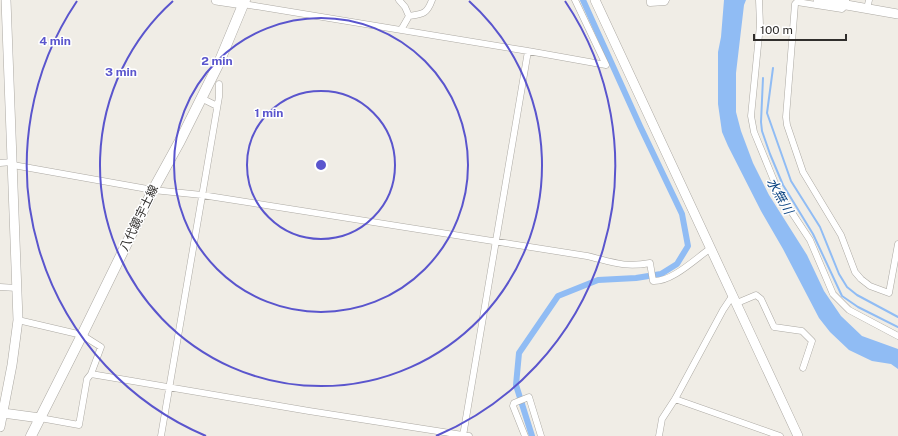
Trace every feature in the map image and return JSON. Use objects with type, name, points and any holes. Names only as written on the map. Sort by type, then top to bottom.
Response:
[{"type":"main road","name":"八代鏡宇土線","points":[[32,436],[152,190],[180,141],[218,65],[239,2]]},
{"type":"street","points":[[0,427],[3,413],[3,399],[18,320],[6,0]]},
{"type":"street","points":[[216,0],[239,2],[606,65],[575,0]]},
{"type":"street","points":[[399,0],[405,7],[409,16]]},
{"type":"street","points":[[409,16],[419,15],[428,10],[432,0]]},
{"type":"street","points":[[595,0],[798,436]]},
{"type":"street","points":[[650,0],[650,3],[665,2],[666,0]]},
{"type":"street","points":[[760,0],[760,25],[751,116],[754,132],[779,193],[810,240],[833,294],[849,310],[898,336]]},
{"type":"street","points":[[818,0],[868,4],[898,14]]},
{"type":"street","points":[[846,2],[842,9],[797,2],[795,4],[786,117],[787,125],[803,172],[842,235],[855,272],[861,279],[870,286],[889,293],[898,244]]},
{"type":"street","points":[[401,30],[409,16]]},
{"type":"street","points":[[91,374],[465,436],[528,51]]},
{"type":"street","points":[[161,436],[220,84]]},
{"type":"street","points":[[201,98],[217,106]]},
{"type":"street","points":[[0,162],[152,190],[202,195],[587,256],[622,265],[634,266],[650,263],[653,281],[661,281],[673,275],[711,248]]},
{"type":"street","points":[[0,287],[17,288]]},
{"type":"street","points":[[659,436],[662,419],[675,399],[723,310],[733,295]]},
{"type":"street","points":[[737,304],[756,295],[761,299],[774,327],[802,331],[812,341],[804,368]]},
{"type":"street","points":[[3,413],[79,425],[87,379],[91,374],[101,347],[82,335],[18,320]]},
{"type":"street","points":[[525,436],[513,406],[514,403],[529,397],[541,436]]},
{"type":"street","points":[[675,399],[780,436]]},
{"type":"water","points":[[724,0],[746,0],[744,5],[736,73],[736,112],[741,131],[753,163],[769,195],[807,255],[824,291],[841,316],[862,336],[898,349],[898,369],[891,364],[872,361],[849,350],[830,332],[819,318],[783,249],[761,211],[728,146],[722,132],[718,104],[718,52],[721,37]]},
{"type":"waterway","points":[[532,436],[516,385],[519,353],[558,296],[598,280],[636,278],[661,274],[677,264],[688,246],[682,214],[583,0]]},
{"type":"waterway","points":[[773,68],[767,113],[791,181],[820,227],[839,274],[847,287],[857,295],[898,317]]},
{"type":"waterway","name":"水無川","points":[[763,78],[761,122],[762,131],[770,154],[783,185],[813,234],[842,296],[858,307],[898,327]]}]
